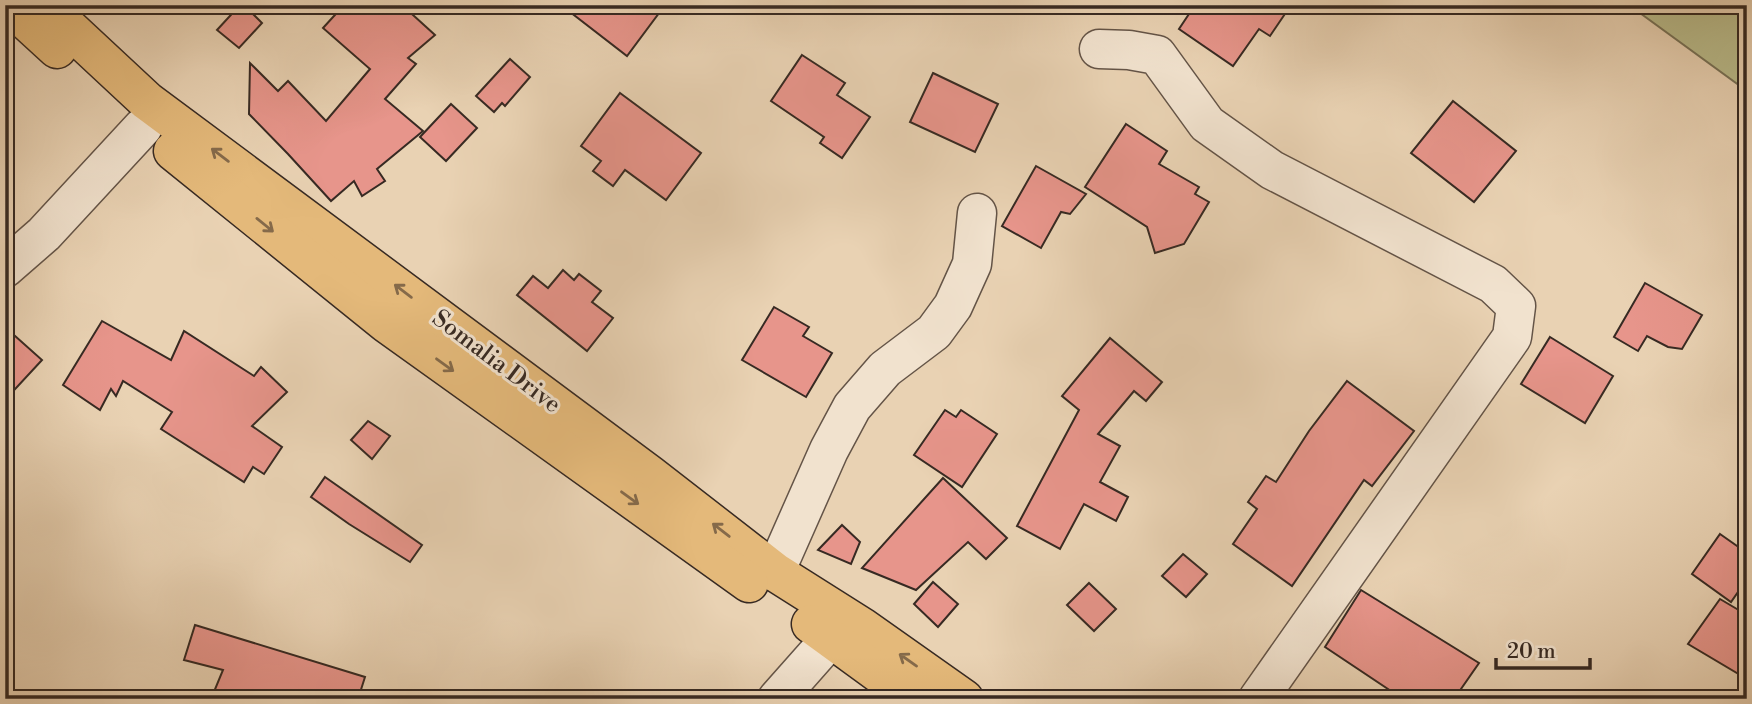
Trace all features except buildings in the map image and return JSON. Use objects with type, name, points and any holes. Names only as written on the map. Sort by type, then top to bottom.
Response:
[{"type":"main road","name":"Somalia Drive","points":[[9,5],[143,127],[386,323],[914,699]]},
{"type":"main road","name":"Somalia Drive","points":[[44,5],[148,101],[650,475],[775,572],[862,627],[964,699]]},
{"type":"street","points":[[1099,49],[1157,55],[1207,124],[1230,141],[1272,170],[1493,284],[1516,306],[1512,337],[1258,699]]},
{"type":"street","points":[[5,268],[44,234],[143,127]]},
{"type":"street","points":[[775,572],[829,450],[852,407],[885,369],[934,332],[953,306],[972,264],[977,213]]},
{"type":"street","points":[[777,699],[831,638]]},
{"type":"green space","points":[[1629,5],[1747,5],[1747,91]]}]
